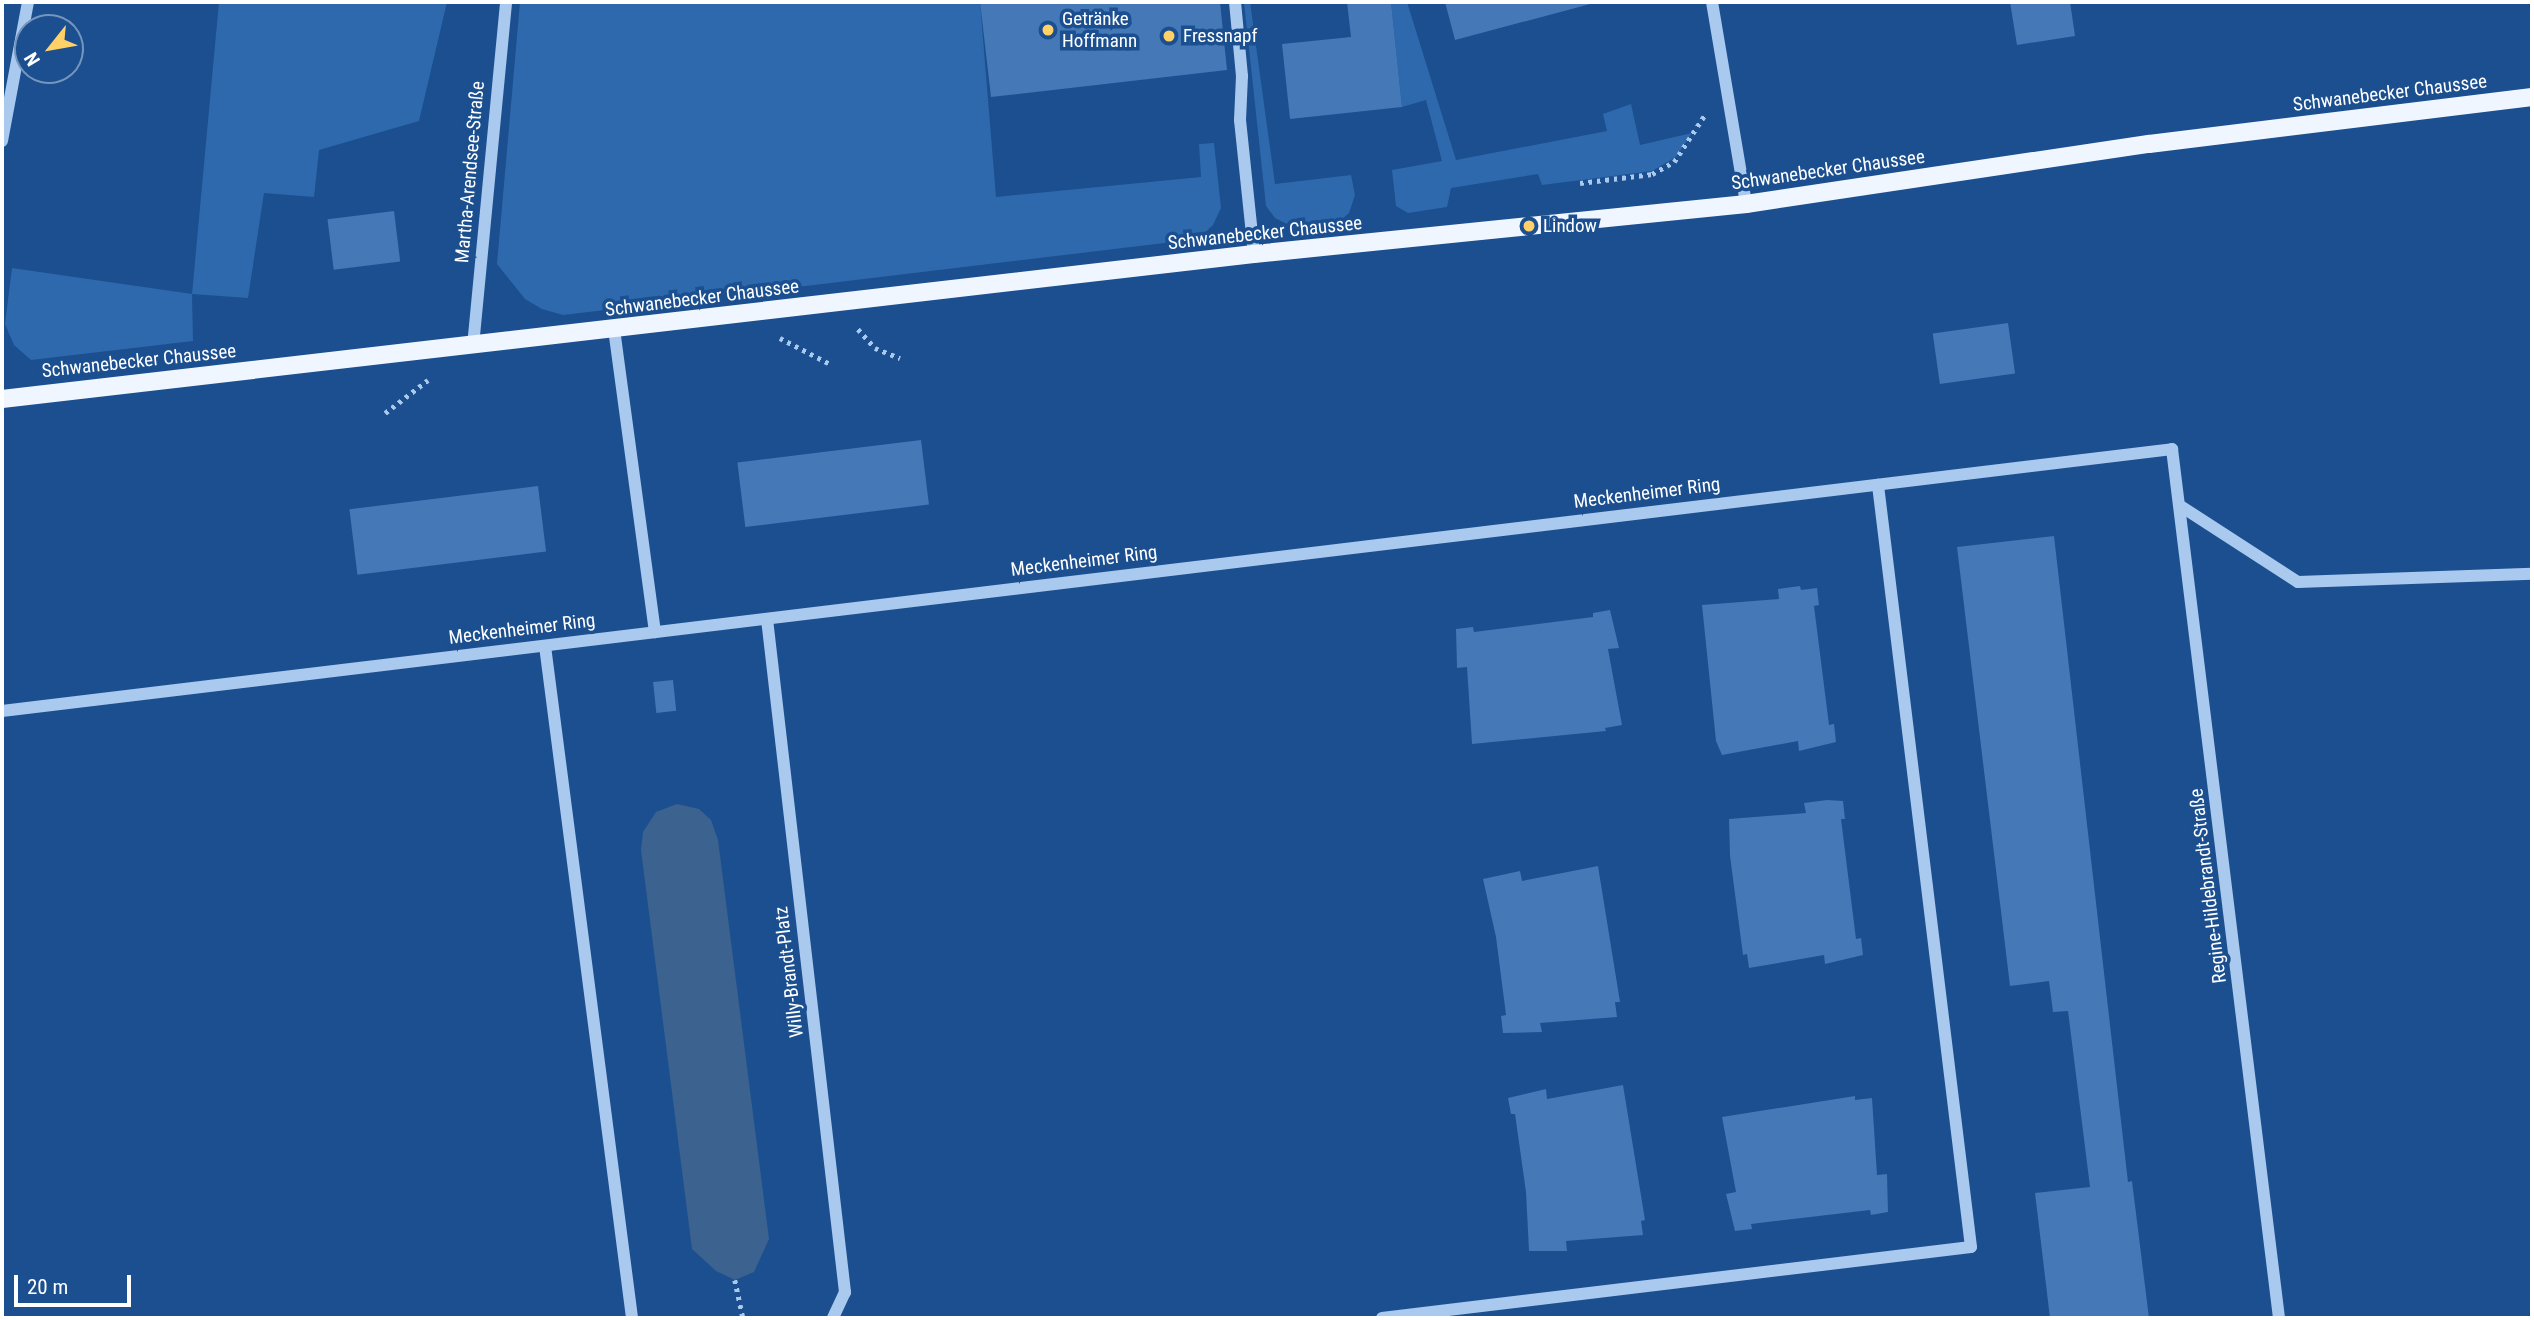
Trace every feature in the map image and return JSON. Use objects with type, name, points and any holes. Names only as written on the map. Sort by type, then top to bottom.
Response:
[{"type":"main road","name":"Schwanebecker Chaussee","points":[[2,399],[1254,254],[1746,204],[2150,144],[2532,97]]},
{"type":"street","points":[[2,141],[28,2]]},
{"type":"street","name":"Martha-Arendsee-Straße","points":[[473,345],[506,2]]},
{"type":"street","points":[[1235,2],[1242,76],[1240,120],[1254,254]]},
{"type":"street","points":[[1712,2],[1746,204]]},
{"type":"street","points":[[614,329],[655,632]]},
{"type":"street","name":"Meckenheimer Ring","points":[[2,711],[2172,449]]},
{"type":"street","name":"Regine-Hildebrandt-Straße","points":[[2172,449],[2182,507],[2279,1318]]},
{"type":"street","points":[[1382,1318],[1971,1247],[1878,485]]},
{"type":"street","points":[[2182,507],[2298,582],[2532,574]]},
{"type":"street","name":"Willy-Brandt-Platz","points":[[767,619],[845,1292],[833,1318]]},
{"type":"street","points":[[545,646],[632,1318]]},
{"type":"path","points":[[1580,183],[1651,174],[1674,162],[1693,138],[1704,107]]},
{"type":"path","points":[[835,303],[875,348],[900,358]]},
{"type":"path","points":[[735,1280],[743,1318]]},
{"type":"shaded area","points":[[219,2],[447,2],[419,121],[319,150],[314,197],[264,193],[248,298],[192,294]]},
{"type":"shaded area","points":[[520,2],[980,2],[996,197],[1201,177],[1199,144],[1214,143],[1221,208],[1213,225],[1198,239],[563,315],[542,309],[525,299],[497,264]]},
{"type":"shaded area","points":[[1244,2],[1250,2],[1275,184],[1351,175],[1355,195],[1349,213],[1340,221],[1293,227],[1275,218],[1266,206]]},
{"type":"shaded area","points":[[1391,2],[1407,2],[1456,160],[1607,131],[1603,114],[1631,104],[1640,145],[1692,133],[1676,157],[1652,171],[1542,185],[1538,174],[1451,188],[1447,207],[1408,213],[1396,206],[1392,170],[1442,161],[1426,100],[1402,107]]},
{"type":"shaded area","points":[[12,268],[192,294],[193,341],[31,360],[14,345],[5,324]]},
{"type":"shaded area","points":[[677,804],[699,809],[711,820],[718,840],[769,1239],[754,1272],[735,1280],[716,1271],[692,1249],[641,850],[643,832],[656,812]]},
{"type":"building","points":[[980,2],[1220,2],[1227,70],[991,97]]},
{"type":"building","points":[[1347,2],[1391,2],[1402,107],[1290,119],[1282,44],[1351,37]]},
{"type":"building","points":[[1445,2],[1594,2],[1594,3],[1455,40]]},
{"type":"building","points":[[2010,2],[2070,2],[2075,36],[2017,45]]},
{"type":"building","points":[[394,211],[400,262],[334,270],[327,219]]},
{"type":"building","points":[[2008,323],[2015,374],[1940,384],[1933,334]]},
{"type":"building","points":[[921,440],[929,505],[745,527],[737,463]]},
{"type":"building","points":[[538,486],[546,552],[357,575],[349,509]]},
{"type":"building","points":[[2054,536],[2128,1182],[2132,1181],[2149,1318],[2050,1318],[2035,1193],[2090,1187],[2068,1011],[2053,1012],[2049,981],[2010,986],[1957,547]]},
{"type":"building","points":[[1800,586],[1801,590],[1817,588],[1819,605],[1814,606],[1829,725],[1834,724],[1836,742],[1799,751],[1798,741],[1722,755],[1716,741],[1702,605],[1779,599],[1778,589]]},
{"type":"building","points":[[1610,610],[1619,648],[1608,649],[1622,725],[1605,728],[1606,731],[1472,744],[1467,667],[1457,668],[1456,629],[1473,627],[1474,632],[1593,617],[1593,613]]},
{"type":"building","points":[[673,680],[676,711],[656,713],[653,682]]},
{"type":"building","points":[[1843,801],[1845,819],[1841,819],[1856,939],[1861,938],[1863,955],[1825,964],[1824,955],[1749,968],[1747,954],[1743,955],[1730,856],[1729,819],[1806,813],[1804,803]]},
{"type":"building","points":[[1598,866],[1620,1002],[1615,1002],[1617,1017],[1540,1023],[1542,1032],[1503,1033],[1501,1016],[1506,1015],[1496,937],[1483,879],[1520,871],[1522,881]]},
{"type":"building","points":[[1623,1085],[1645,1220],[1641,1221],[1643,1235],[1566,1241],[1567,1251],[1529,1251],[1526,1192],[1515,1114],[1511,1114],[1508,1098],[1546,1089],[1547,1099]]},
{"type":"building","points":[[1855,1096],[1855,1100],[1872,1098],[1877,1175],[1887,1174],[1888,1212],[1871,1215],[1870,1210],[1751,1224],[1752,1229],[1735,1231],[1726,1194],[1736,1192],[1722,1117]]},
{"type":"place","name":"Getränke Hoffmann","points":[[1048,30]]},
{"type":"place","name":"Fressnapf","points":[[1169,36]]},
{"type":"place","name":"Lindow","points":[[1529,226]]}]
